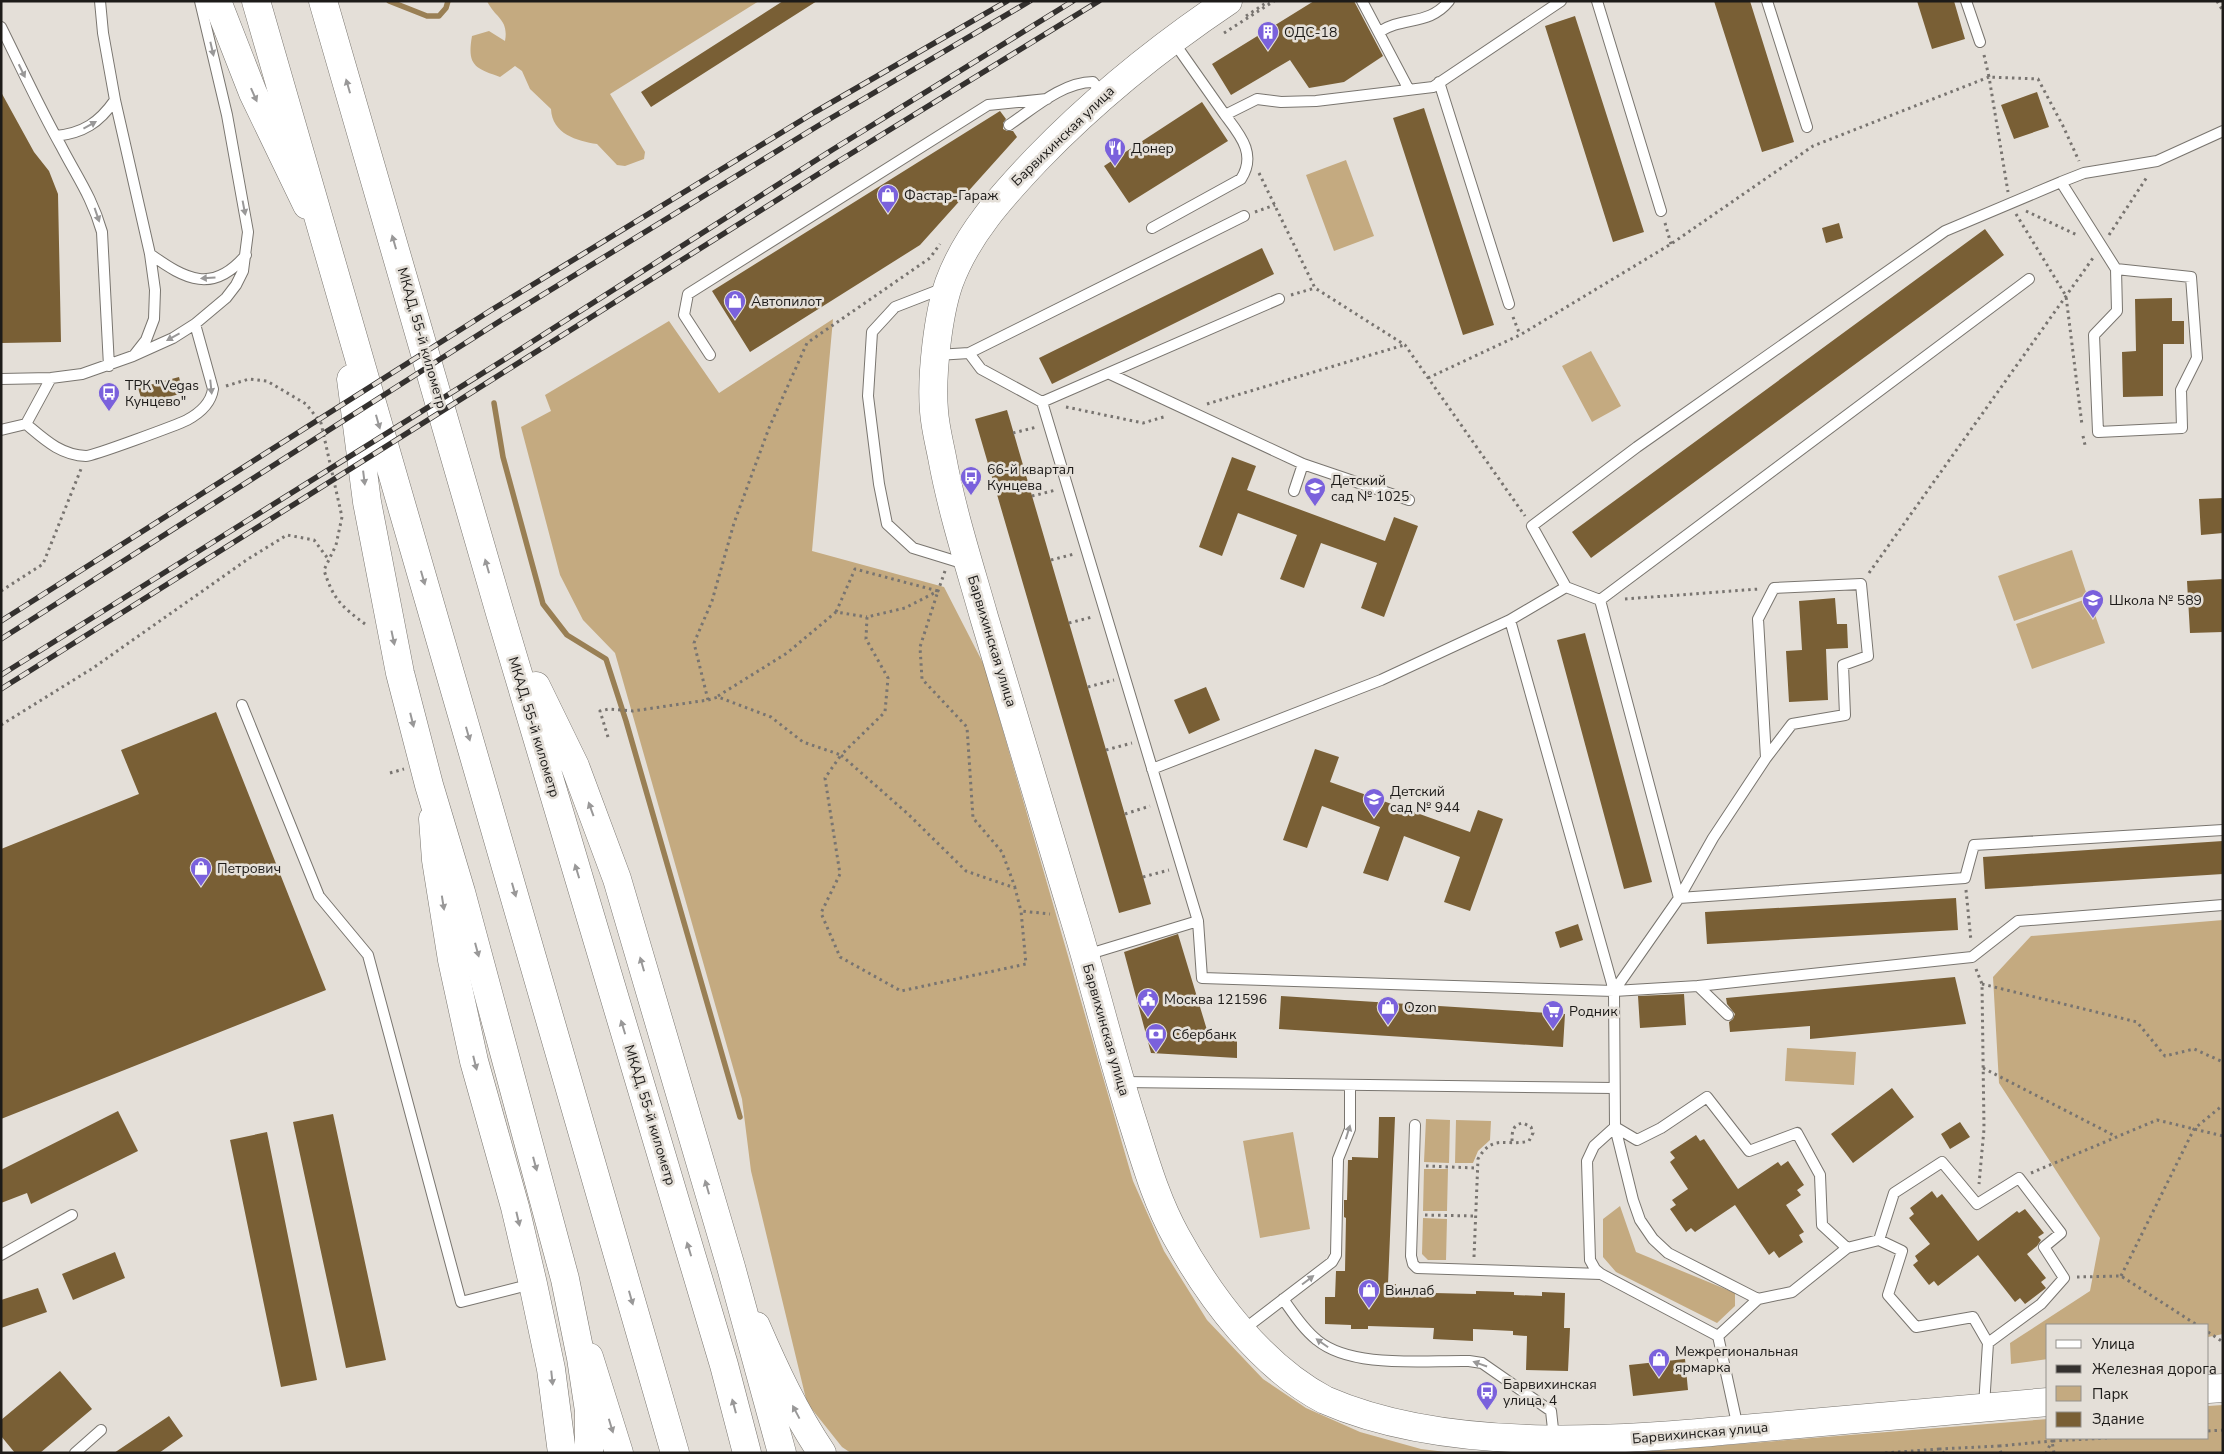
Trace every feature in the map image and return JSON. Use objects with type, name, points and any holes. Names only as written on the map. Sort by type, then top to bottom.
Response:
[{"type":"main road","points":[[216,1],[252,93],[326,244]]},
{"type":"main road","points":[[256,1],[674,1453]]},
{"type":"main road","name":"МКАД, 55-й километр","points":[[323,1],[500,613],[724,1365],[747,1453]]},
{"type":"main road","name":"Барвихинская улица","points":[[1228,1],[1172,39],[1103,94],[999,199],[965,249],[948,287],[936,356],[934,411],[959,562],[1086,955],[1120,1082],[1150,1179],[1174,1232],[1199,1274],[1231,1319],[1290,1377],[1321,1399],[1352,1413],[1403,1429],[1452,1439],[1519,1445],[1600,1442],[2046,1402]]},
{"type":"main road","points":[[340,291],[367,502],[400,673],[429,786],[461,892],[565,1279],[619,1453]]},
{"type":"main road","points":[[500,613],[575,766],[617,879],[731,1267],[782,1453]]},
{"type":"main road","points":[[429,786],[436,860],[452,960],[474,1060],[515,1207],[533,1284],[551,1369],[562,1453]]},
{"type":"main road","points":[[731,1267],[781,1383],[803,1424],[822,1453]]},
{"type":"main road","points":[[565,1279],[582,1358],[589,1411],[589,1453]]},
{"type":"main road","points":[[2209,1389],[2223,1388]]},
{"type":"lane","points":[[100,1],[103,33],[115,100],[150,254],[155,290],[154,319],[146,340],[133,356]]},
{"type":"lane","points":[[1,379],[51,378],[82,374],[133,356],[173,338],[195,324],[226,298],[236,285],[243,271],[247,253],[248,232],[227,115],[200,1]]},
{"type":"lane","points":[[1362,1],[1408,88]]},
{"type":"lane","points":[[1379,32],[1398,22],[1428,18],[1438,12],[1449,1]]},
{"type":"lane","points":[[1225,115],[1257,99],[1281,102],[1316,101],[1408,88],[1432,87],[1561,1]]},
{"type":"lane","points":[[1597,1],[1661,211]]},
{"type":"lane","points":[[1767,1],[1807,127]]},
{"type":"lane","points":[[1966,1],[1980,42]]},
{"type":"lane","points":[[1,27],[56,136],[86,190],[102,232],[108,366]]},
{"type":"lane","points":[[1152,228],[1241,178],[1247,170],[1249,155],[1246,144],[1172,39]]},
{"type":"lane","points":[[1009,125],[1047,99],[1081,82],[1093,82],[1103,94]]},
{"type":"lane","points":[[1439,82],[1509,304]]},
{"type":"lane","points":[[710,355],[684,315],[688,294],[988,105],[1047,99]]},
{"type":"lane","points":[[56,136],[72,134],[92,125],[105,116],[115,100]]},
{"type":"lane","points":[[1600,600],[1566,587],[1532,526],[1637,447],[1945,231],[2084,173],[2157,161],[2223,131]]},
{"type":"lane","points":[[2061,182],[2116,269],[2117,311],[2094,335],[2098,432],[2182,428],[2181,390],[2197,358],[2191,277],[2116,269]]},
{"type":"lane","points":[[936,356],[969,353],[1244,216]]},
{"type":"lane","points":[[150,254],[172,270],[189,277],[204,278],[224,276],[235,268],[247,253]]},
{"type":"lane","points":[[1600,600],[2029,279]]},
{"type":"lane","points":[[948,287],[896,307],[872,332],[868,396],[879,484],[887,524],[913,548],[959,562]]},
{"type":"lane","points":[[1042,402],[1110,374],[1279,298]]},
{"type":"lane","points":[[26,424],[53,447],[86,456],[187,420],[205,407],[212,398],[213,389],[195,324]]},
{"type":"lane","points":[[969,353],[981,369],[1042,402],[1198,921],[1202,978],[1614,991],[1698,986],[1972,957],[2018,921],[2223,905]]},
{"type":"lane","points":[[1110,374],[1303,464],[1409,500]]},
{"type":"lane","points":[[1,430],[26,424],[51,378]]},
{"type":"lane","points":[[1294,491],[1303,464]]},
{"type":"lane","points":[[1614,991],[1679,898],[1713,838],[1766,758],[1792,724],[1844,715],[1843,665],[1868,656],[1862,584],[1774,588],[1758,619],[1766,758]]},
{"type":"lane","points":[[1152,769],[1381,680],[1510,620],[1566,587]]},
{"type":"lane","points":[[1600,600],[1679,898]]},
{"type":"lane","points":[[1510,620],[1614,991],[1615,1127],[1633,1200],[1640,1220],[1653,1239],[1668,1253],[1758,1299]]},
{"type":"lane","points":[[242,706],[319,896],[368,955],[461,1302],[533,1284]]},
{"type":"lane","points":[[1679,898],[1965,878],[1974,845],[2223,830]]},
{"type":"lane","points":[[1086,955],[1198,921]]},
{"type":"lane","points":[[1698,986],[1728,1015]]},
{"type":"lane","points":[[1120,1082],[1614,1088]]},
{"type":"lane","points":[[1242,1330],[1332,1262],[1336,1255],[1338,1159],[1350,1129],[1350,1085]]},
{"type":"lane","points":[[1615,1127],[1637,1140],[1661,1128],[1707,1097],[1749,1150],[1797,1133],[1820,1175],[1822,1225],[1847,1248]]},
{"type":"lane","points":[[1415,1125],[1412,1214],[1413,1264],[1421,1269],[1601,1274]]},
{"type":"lane","points":[[1615,1127],[1594,1146],[1587,1160],[1590,1260],[1595,1269],[1601,1274],[1718,1336],[1739,1430]]},
{"type":"lane","points":[[1879,1240],[1894,1193],[1942,1162],[1977,1204],[2019,1178],[2060,1233],[2044,1247],[2064,1278],[2041,1304],[1988,1343]]},
{"type":"lane","points":[[1,1255],[72,1215]]},
{"type":"lane","points":[[1718,1336],[1758,1299],[1792,1292],[1847,1248],[1879,1240],[1902,1251],[1888,1295],[1916,1328],[1973,1317],[1988,1343],[1984,1407]]},
{"type":"lane","points":[[1282,1299],[1306,1330],[1318,1341],[1344,1355],[1362,1360],[1469,1361],[1482,1363],[1550,1411],[1555,1444]]},
{"type":"lane","points":[[75,1453],[101,1430]]},
{"type":"path","points":[[1218,38],[1274,1]]},
{"type":"path","points":[[2216,1],[2223,11]]},
{"type":"path","points":[[1980,42],[1989,77],[2010,203],[2066,296],[2085,446]]},
{"type":"path","points":[[1428,378],[1520,335],[1671,244],[1813,146],[1989,77],[2038,79],[2063,126],[2084,173]]},
{"type":"path","points":[[1249,155],[1315,288],[1405,345],[1532,526]]},
{"type":"path","points":[[1862,584],[2101,246],[2157,161]]},
{"type":"path","points":[[2010,203],[2101,246]]},
{"type":"path","points":[[1244,216],[1275,205]]},
{"type":"path","points":[[1661,211],[1671,244]]},
{"type":"path","points":[[708,700],[694,643],[712,601],[734,523],[766,437],[807,343],[930,258]]},
{"type":"path","points":[[1279,298],[1315,288]]},
{"type":"path","points":[[1509,304],[1520,335]]},
{"type":"path","points":[[1042,402],[1144,423],[1405,345]]},
{"type":"path","points":[[213,389],[249,379],[267,381],[306,404],[321,423],[342,517],[336,545],[324,570],[331,592],[345,609],[365,624]]},
{"type":"path","points":[[1014,433],[1048,423]]},
{"type":"path","points":[[1,591],[43,564],[86,456]]},
{"type":"path","points":[[1032,496],[1068,487]]},
{"type":"path","points":[[1,725],[93,668],[248,559],[288,535],[314,540],[329,560]]},
{"type":"path","points":[[1051,560],[1087,551]]},
{"type":"path","points":[[867,617],[866,639],[888,678],[885,712],[841,755],[825,778],[840,874],[821,913],[840,957],[901,992],[1026,964],[1021,911],[1002,852],[973,818],[967,727],[922,679],[920,647],[938,591],[959,562]]},
{"type":"path","points":[[608,737],[600,711],[609,709],[634,711],[718,697],[787,653],[836,612],[856,569],[938,591]]},
{"type":"path","points":[[1600,600],[1774,588]]},
{"type":"path","points":[[836,612],[867,617],[905,608],[938,591]]},
{"type":"path","points":[[1069,623],[1106,614]]},
{"type":"path","points":[[1088,687],[1125,677]]},
{"type":"path","points":[[718,697],[771,717],[804,742],[841,755],[908,814],[966,871],[1015,888]]},
{"type":"path","points":[[1106,750],[1144,740]]},
{"type":"path","points":[[390,773],[409,768]]},
{"type":"path","points":[[1125,814],[1163,803]]},
{"type":"path","points":[[1143,877],[1182,866]]},
{"type":"path","points":[[1965,878],[1972,957],[1982,984],[1984,1129],[1977,1204]]},
{"type":"path","points":[[1021,911],[1074,917]]},
{"type":"path","points":[[1982,984],[2137,1022],[2165,1056],[2194,1049],[2223,1062]]},
{"type":"path","points":[[1983,1068],[2116,1136]]},
{"type":"path","points":[[2121,1276],[2194,1129],[2223,1105]]},
{"type":"path","points":[[2019,1178],[2157,1120],[2223,1136]]},
{"type":"path","points":[[1474,1270],[1476,1168],[1482,1152],[1490,1144],[1498,1142],[1512,1142],[1526,1142],[1531,1140],[1533,1133],[1531,1127],[1523,1123],[1516,1125],[1512,1130],[1512,1142]]},
{"type":"path","points":[[1413,1166],[1476,1168]]},
{"type":"path","points":[[1412,1214],[1475,1216]]},
{"type":"path","points":[[2064,1278],[2121,1276],[2195,1324]]},
{"type":"path","points":[[2209,1333],[2223,1342]]},
{"type":"path","points":[[2209,1431],[2223,1430]]},
{"type":"path","points":[[1885,1453],[2079,1439]]},
{"type":"path","points":[[2046,1453],[2052,1440]]},
{"type":"path","points":[[2052,1440],[2054,1453]]},
{"type":"path","points":[[1999,1446],[2001,1453]]},
{"type":"path","points":[[1939,1449],[1944,1453]]},
{"type":"green space","points":[[487,1],[759,1],[610,94],[645,152],[644,159],[625,166],[617,165],[597,144],[574,138],[561,130],[552,118],[551,109],[530,89],[522,71],[515,66],[500,77],[478,68],[474,64],[471,53],[472,36],[489,31],[505,41],[506,34],[503,23]]},
{"type":"green space","points":[[1346,160],[1374,236],[1334,251],[1306,175]]},
{"type":"green space","points":[[833,319],[812,551],[944,587],[984,665],[1133,1181],[1164,1251],[1207,1320],[1263,1379],[1306,1408],[1360,1432],[1421,1449],[1454,1453],[851,1453],[842,1447],[807,1403],[751,1171],[742,1099],[615,653],[583,620],[560,575],[521,427],[551,411],[545,395],[669,321],[719,393]]},
{"type":"green space","points":[[1591,351],[1621,406],[1592,422],[1562,366]]},
{"type":"green space","points":[[2072,550],[2087,595],[2014,621],[1998,576]]},
{"type":"green space","points":[[2089,598],[2105,643],[2032,669],[2016,624]]},
{"type":"green space","points":[[2223,920],[2223,1334],[2209,1337],[2209,1324],[2046,1324],[2046,1359],[2011,1364],[2010,1343],[2090,1291],[2100,1238],[1999,1083],[1993,977],[2031,936]]},
{"type":"green space","points":[[1787,1048],[1856,1052],[1854,1085],[1785,1081]]},
{"type":"green space","points":[[1426,1119],[1450,1120],[1449,1163],[1424,1162]]},
{"type":"green space","points":[[1456,1120],[1491,1121],[1490,1140],[1478,1151],[1473,1163],[1455,1163]]},
{"type":"green space","points":[[1293,1132],[1310,1229],[1260,1238],[1243,1141]]},
{"type":"green space","points":[[1424,1169],[1448,1169],[1447,1211],[1423,1211]]},
{"type":"green space","points":[[1620,1206],[1636,1252],[1735,1293],[1735,1306],[1717,1323],[1616,1272],[1603,1257],[1603,1219]]},
{"type":"green space","points":[[1423,1218],[1447,1219],[1446,1260],[1428,1260],[1422,1254]]},
{"type":"green space","points":[[2223,1405],[2223,1453],[1627,1453],[2046,1419],[2046,1439],[2209,1439],[2209,1406]]},
{"type":"building","points":[[783,1],[817,1],[651,107],[641,92]]},
{"type":"building","points":[[1314,1],[1354,1],[1383,56],[1344,82],[1309,88],[1290,60],[1231,95],[1212,64]]},
{"type":"building","points":[[1714,1],[1750,1],[1794,142],[1762,152]]},
{"type":"building","points":[[1917,1],[1954,1],[1965,39],[1932,49]]},
{"type":"building","points":[[1575,16],[1644,232],[1613,242],[1545,26]]},
{"type":"building","points":[[1,92],[34,152],[49,171],[58,194],[61,342],[1,343]]},
{"type":"building","points":[[2037,92],[2049,127],[2014,139],[2001,105]]},
{"type":"building","points":[[1202,102],[1228,141],[1129,203],[1104,166]]},
{"type":"building","points":[[1424,108],[1494,325],[1463,335],[1393,118]]},
{"type":"building","points":[[1000,111],[1006,119],[1003,123],[1003,129],[1013,131],[1017,137],[920,245],[750,352],[712,291]]},
{"type":"building","points":[[1839,223],[1843,238],[1826,243],[1822,228]]},
{"type":"building","points":[[1985,229],[2004,255],[1591,558],[1572,532]]},
{"type":"building","points":[[1262,248],[1274,274],[1052,384],[1039,358]]},
{"type":"building","points":[[2172,298],[2172,321],[2184,321],[2184,344],[2163,344],[2163,396],[2123,397],[2122,352],[2136,351],[2135,299]]},
{"type":"building","points":[[179,377],[183,393],[143,404],[138,388]]},
{"type":"building","points":[[1007,410],[1151,904],[1119,913],[975,419]]},
{"type":"building","points":[[1232,457],[1256,466],[1247,490],[1385,541],[1394,517],[1418,526],[1384,617],[1361,608],[1377,563],[1321,543],[1304,588],[1280,579],[1297,535],[1238,513],[1222,556],[1199,547]]},
{"type":"building","points":[[2223,498],[2223,533],[2201,535],[2199,499]]},
{"type":"building","points":[[2223,579],[2223,632],[2190,633],[2187,581]]},
{"type":"building","points":[[1835,598],[1837,624],[1847,624],[1848,648],[1826,649],[1828,700],[1789,702],[1786,651],[1802,650],[1799,601]]},
{"type":"building","points":[[1585,633],[1652,882],[1624,889],[1557,640]]},
{"type":"building","points":[[1206,687],[1220,720],[1189,734],[1174,700]]},
{"type":"building","points":[[216,712],[326,990],[1,1119],[1,849],[139,794],[121,750]]},
{"type":"building","points":[[1315,749],[1339,757],[1330,782],[1470,832],[1478,810],[1503,819],[1470,911],[1444,902],[1460,857],[1404,836],[1388,881],[1363,873],[1380,827],[1322,806],[1307,848],[1283,840]]},
{"type":"building","points":[[2223,841],[2223,874],[1985,889],[1983,857]]},
{"type":"building","points":[[1956,898],[1958,930],[1707,944],[1705,912]]},
{"type":"building","points":[[1578,924],[1583,940],[1560,948],[1555,932]]},
{"type":"building","points":[[1178,934],[1210,1040],[1237,1041],[1237,1058],[1151,1053],[1124,952]]},
{"type":"building","points":[[1955,977],[1966,1024],[1810,1039],[1810,1026],[1730,1032],[1729,1022],[1735,1014],[1727,1004],[1726,998]]},
{"type":"building","points":[[1684,994],[1686,1025],[1640,1028],[1638,996]]},
{"type":"building","points":[[1281,996],[1565,1014],[1563,1047],[1279,1029]]},
{"type":"building","points":[[1892,1088],[1914,1117],[1853,1163],[1831,1134]]},
{"type":"building","points":[[118,1111],[138,1151],[31,1204],[27,1193],[1,1203],[1,1170]]},
{"type":"building","points":[[333,1114],[386,1360],[346,1368],[293,1122]]},
{"type":"building","points":[[1379,1117],[1395,1117],[1388,1284],[1396,1284],[1396,1287],[1415,1287],[1415,1290],[1434,1291],[1434,1293],[1476,1294],[1476,1291],[1514,1292],[1514,1295],[1542,1296],[1542,1292],[1565,1293],[1564,1328],[1570,1328],[1568,1371],[1526,1370],[1527,1336],[1513,1335],[1513,1331],[1473,1329],[1473,1341],[1433,1339],[1434,1328],[1368,1326],[1368,1329],[1351,1329],[1351,1325],[1325,1324],[1325,1297],[1335,1297],[1336,1271],[1345,1271],[1346,1218],[1344,1217],[1344,1200],[1347,1200],[1348,1160],[1352,1160],[1352,1157],[1378,1158]]},
{"type":"building","points":[[1960,1122],[1970,1137],[1950,1149],[1941,1134]]},
{"type":"building","points":[[267,1132],[317,1380],[281,1387],[230,1140]]},
{"type":"building","points":[[1696,1135],[1700,1141],[1704,1139],[1738,1189],[1778,1162],[1781,1166],[1788,1161],[1804,1185],[1797,1190],[1801,1195],[1786,1205],[1804,1232],[1799,1235],[1803,1242],[1779,1258],[1774,1251],[1769,1255],[1735,1205],[1695,1232],[1691,1228],[1686,1232],[1670,1209],[1676,1205],[1672,1200],[1688,1189],[1670,1162],[1675,1158],[1670,1152]]},
{"type":"building","points":[[1932,1191],[1937,1198],[1942,1194],[1978,1241],[2017,1211],[2019,1213],[2025,1209],[2044,1233],[2038,1237],[2041,1240],[2037,1246],[2027,1254],[2046,1278],[2041,1282],[2046,1288],[2025,1304],[2020,1298],[2015,1302],[1978,1255],[1938,1286],[1934,1281],[1929,1285],[1913,1265],[1918,1261],[1915,1256],[1930,1244],[1909,1218],[1914,1214],[1910,1208]]},
{"type":"building","points":[[115,1252],[125,1278],[73,1300],[62,1274]]},
{"type":"building","points":[[38,1288],[47,1312],[1,1328],[1,1300]]},
{"type":"building","name":"Межрегиональная ярмарка","points":[[1685,1359],[1688,1390],[1633,1396],[1629,1365]]},
{"type":"building","points":[[60,1371],[92,1409],[40,1453],[15,1453],[1,1436],[1,1420]]},
{"type":"building","points":[[169,1416],[183,1436],[159,1453],[114,1453]]},
{"type":"waterway","points":[[389,1],[427,16],[439,16],[446,8],[448,1]]},
{"type":"waterway","points":[[494,403],[503,457],[543,604],[567,635],[606,659],[626,721],[740,1117]]},
{"type":"railway","points":[[1,621],[493,309],[815,112],[1007,1]]},
{"type":"railway","points":[[1,639],[500,321],[821,124],[1030,1]]},
{"type":"railway","points":[[1,675],[513,354],[832,150],[1073,1]]},
{"type":"railway","points":[[1,689],[839,161],[1099,1]]},
{"type":"place","name":"ОДС-18","points":[[1268,51]]},
{"type":"place","name":"Донер","points":[[1115,167]]},
{"type":"place","name":"Фастар-Гараж","points":[[888,214]]},
{"type":"place","name":"Автопилот","points":[[735,320]]},
{"type":"place","name":"ТРК \"Vegas Кунцево\"","points":[[109,412]]},
{"type":"place","name":"66-й квартал Кунцева","points":[[971,496]]},
{"type":"place","name":"Детский сад № 1025","points":[[1315,507]]},
{"type":"place","name":"Школа № 589","points":[[2093,619]]},
{"type":"place","name":"Детский сад № 944","points":[[1374,818]]},
{"type":"place","name":"Петрович","points":[[201,887]]},
{"type":"place","name":"Москва 121596","points":[[1148,1018]]},
{"type":"place","name":"Ozon","points":[[1388,1026]]},
{"type":"place","name":"Родник","points":[[1553,1030]]},
{"type":"place","name":"Сбербанк","points":[[1156,1053]]},
{"type":"place","name":"Винлаб","points":[[1369,1309]]},
{"type":"place","name":"Межрегиональная ярмарка","points":[[1659,1378]]},
{"type":"place","name":"Барвихинская улица, 4","points":[[1487,1411]]}]
